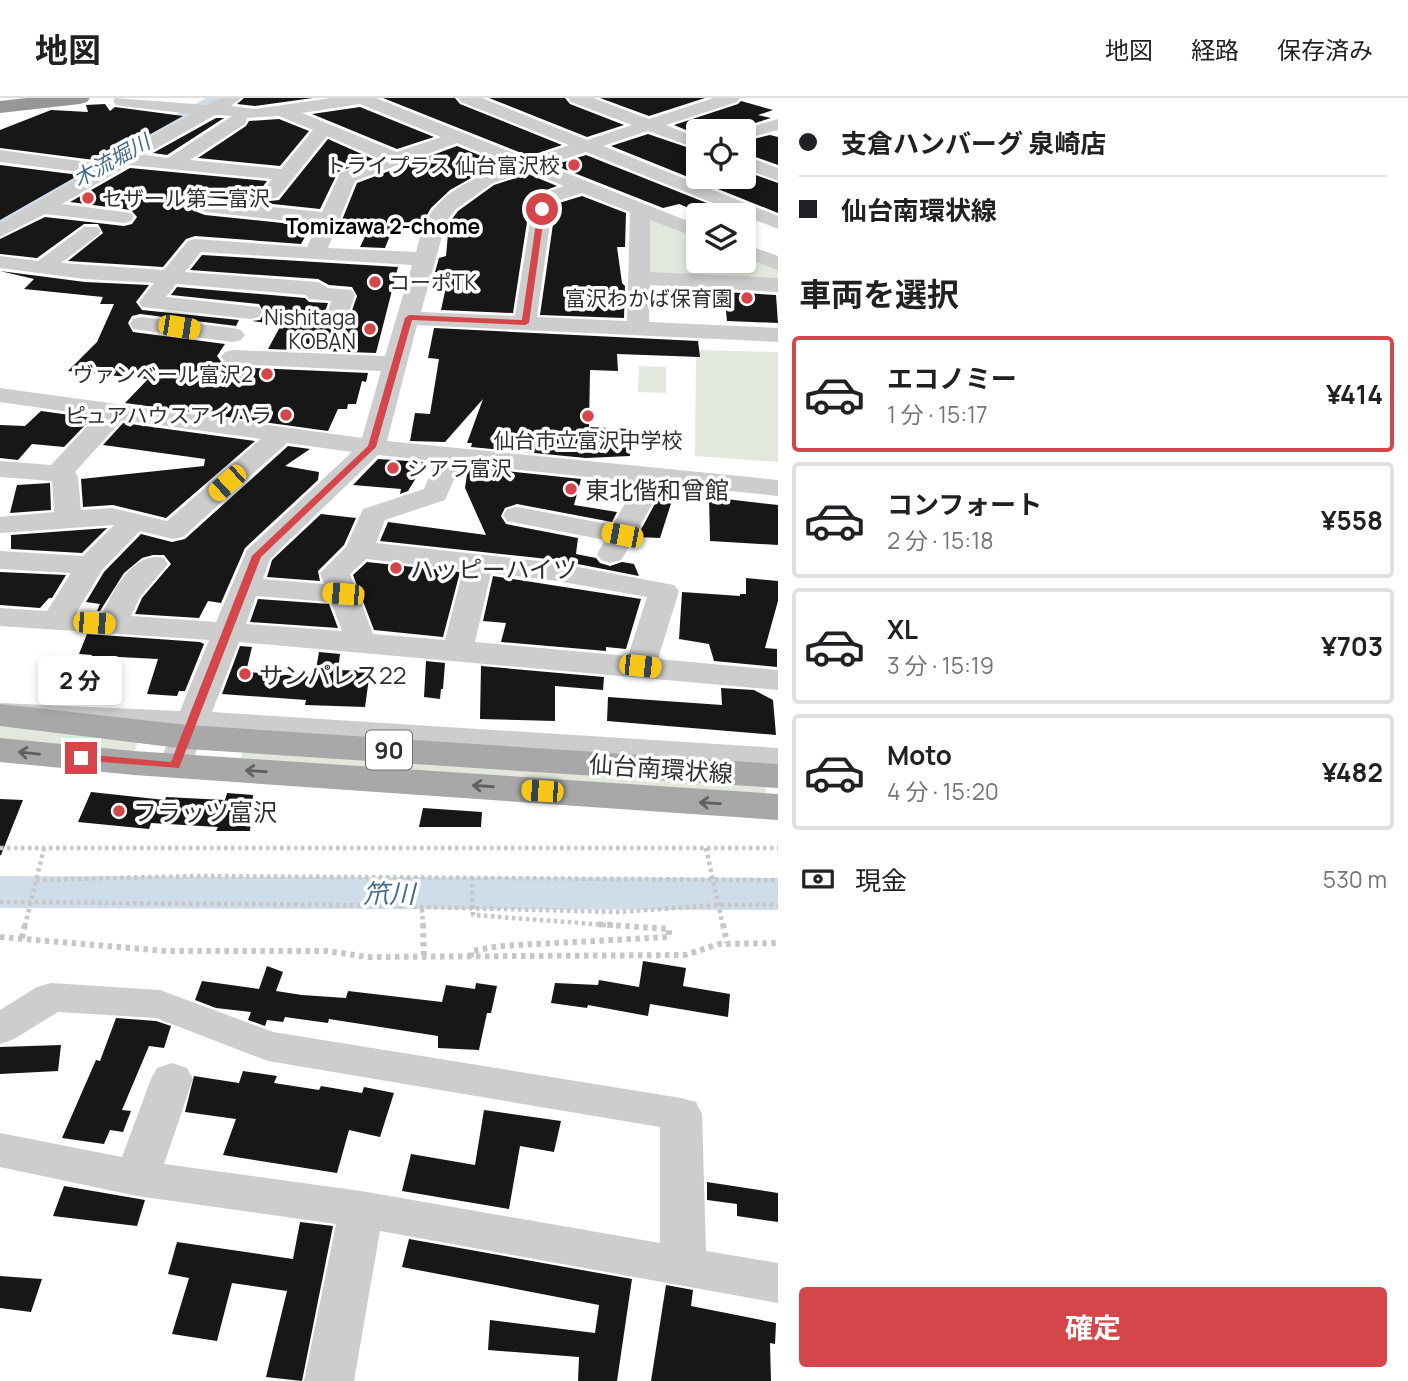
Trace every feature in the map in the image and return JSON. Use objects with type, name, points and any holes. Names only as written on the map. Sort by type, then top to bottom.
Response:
[{"type":"highway","points":[[0,100],[18,98]]},
{"type":"highway","points":[[0,107],[80,98]]},
{"type":"main road","name":"仙台南環状線","points":[[0,714],[185,741],[778,807]]},
{"type":"main road","name":"仙台南環状線","points":[[0,750],[185,741],[778,776]]},
{"type":"street","points":[[1,225],[40,207],[153,126],[232,98]]},
{"type":"street","points":[[122,102],[255,114],[367,98]]},
{"type":"street","points":[[467,98],[584,145],[711,203]]},
{"type":"street","points":[[580,98],[686,139]]},
{"type":"street","points":[[731,98],[524,164],[486,179],[449,205],[436,221],[372,447],[257,556],[185,741],[778,758]]},
{"type":"street","points":[[362,99],[583,187],[686,224]]},
{"type":"street","points":[[1,225],[97,168],[126,159],[205,108]]},
{"type":"street","points":[[283,111],[396,158]]},
{"type":"street","points":[[171,164],[239,120]]},
{"type":"street","points":[[756,131],[776,126]]},
{"type":"street","points":[[256,211],[324,128]]},
{"type":"street","points":[[314,254],[347,177],[457,137]]},
{"type":"street","points":[[202,144],[235,148]]},
{"type":"street","points":[[0,156],[97,168]]},
{"type":"street","points":[[126,159],[285,175]]},
{"type":"street","points":[[756,166],[778,175]]},
{"type":"street","points":[[525,323],[542,209],[550,197],[583,187]]},
{"type":"street","points":[[756,205],[769,201]]},
{"type":"street","points":[[206,206],[330,219]]},
{"type":"street","points":[[40,207],[124,217]]},
{"type":"street","points":[[638,328],[640,209]]},
{"type":"street","points":[[756,218],[778,223]]},
{"type":"street","points":[[43,267],[91,231]]},
{"type":"street","points":[[251,312],[150,302],[195,245],[425,260]]},
{"type":"street","points":[[756,255],[778,264]]},
{"type":"street","points":[[3,265],[318,289],[317,294],[344,295],[338,316]]},
{"type":"street","points":[[637,278],[778,285]]},
{"type":"street","points":[[201,331],[220,309]]},
{"type":"street","points":[[409,318],[778,335]]},
{"type":"street","points":[[141,324],[201,331],[233,346],[395,365]]},
{"type":"street","points":[[0,395],[372,447],[451,456],[594,459],[654,476],[778,488]]},
{"type":"street","points":[[58,474],[116,411]]},
{"type":"street","points":[[1,532],[68,519],[112,516],[173,531],[281,435]]},
{"type":"street","points":[[361,642],[335,573],[359,550],[373,515],[435,494],[451,456]]},
{"type":"street","points":[[0,469],[58,474],[65,477],[68,519]]},
{"type":"street","points":[[517,515],[616,545],[654,476]]},
{"type":"street","points":[[56,620],[90,565],[134,521]]},
{"type":"street","points":[[359,550],[557,572],[664,592],[640,666]]},
{"type":"street","points":[[0,560],[90,565]]},
{"type":"street","points":[[113,624],[126,594],[154,564]]},
{"type":"street","points":[[458,650],[479,564]]},
{"type":"street","points":[[244,586],[343,594]]},
{"type":"street","points":[[0,617],[226,631],[778,680]]},
{"type":"street","points":[[0,1029],[51,997],[160,1004],[268,1046],[681,1114],[683,1265]]},
{"type":"street","points":[[137,1178],[172,1079]]},
{"type":"street","points":[[0,1150],[137,1178],[361,1209],[778,1283]]},
{"type":"street","points":[[329,1381],[361,1209]]},
{"type":"path","points":[[0,848],[778,848]]},
{"type":"path","points":[[22,938],[44,848]]},
{"type":"path","points":[[706,848],[727,944]]},
{"type":"path","points":[[36,882],[195,876],[714,883],[778,880]]},
{"type":"path","points":[[471,957],[471,951],[500,946],[669,937],[668,929],[473,915],[472,880]]},
{"type":"path","points":[[0,902],[32,900],[342,905],[618,912],[719,905],[778,905]]},
{"type":"path","points":[[422,909],[424,957]]},
{"type":"path","points":[[0,937],[167,951],[327,951],[368,957],[685,955],[727,944],[778,943]]},
{"type":"shaded area","points":[[648,214],[686,229],[686,273],[756,273],[756,257],[778,266],[778,279],[643,272]]},
{"type":"shaded area","points":[[696,350],[778,352],[778,462],[695,456]]},
{"type":"shaded area","points":[[639,366],[666,367],[666,393],[638,392]]},
{"type":"shaded area","points":[[0,722],[138,741],[134,754],[0,741]]},
{"type":"shaded area","points":[[243,749],[765,784],[767,799],[240,762]]},
{"type":"building","points":[[244,98],[313,98],[255,106],[237,104]]},
{"type":"building","points":[[383,98],[455,98],[460,104],[562,145],[529,156]]},
{"type":"building","points":[[489,98],[565,98],[570,104],[624,125],[587,137]]},
{"type":"building","points":[[600,98],[705,98],[649,116]]},
{"type":"building","points":[[741,101],[773,110],[758,115],[771,118],[756,123],[756,119],[692,119]]},
{"type":"building","points":[[105,104],[110,111],[115,107],[183,116],[102,161],[0,148],[0,130],[51,110],[88,112],[86,105]]},
{"type":"building","points":[[360,107],[434,137],[397,149],[312,114]]},
{"type":"building","points":[[216,118],[224,118],[167,155],[153,153]]},
{"type":"building","points":[[279,119],[309,131],[280,166],[198,158],[246,126],[249,121]]},
{"type":"building","points":[[686,121],[686,130],[674,125]]},
{"type":"building","points":[[648,134],[686,147],[686,176],[611,146]]},
{"type":"building","points":[[770,135],[778,137],[778,165],[756,157],[756,138]]},
{"type":"building","points":[[328,139],[373,159],[338,172],[320,209],[206,197],[198,199],[193,206],[197,212],[205,215],[311,226],[301,244],[195,236],[186,239],[163,267],[68,261],[103,233],[98,224],[84,224],[37,258],[0,254],[0,239],[45,217],[124,226],[132,224],[137,217],[131,210],[70,202],[130,168],[267,181],[258,193],[270,201],[279,200]]},
{"type":"building","points":[[457,146],[503,165],[450,190],[431,208],[423,222],[395,223],[385,248],[360,247],[372,222],[342,220],[357,183]]},
{"type":"building","points":[[586,155],[707,203],[686,203],[686,207],[679,204],[663,208],[554,165]]},
{"type":"building","points":[[0,165],[79,175],[0,220]]},
{"type":"building","points":[[528,174],[557,186],[541,192],[529,209],[513,313],[441,310],[447,282],[444,282],[448,272],[435,272],[439,258],[446,256],[449,223],[458,211],[494,185]]},
{"type":"building","points":[[756,175],[778,183],[778,213],[718,189],[756,189]]},
{"type":"building","points":[[582,196],[626,213],[625,247],[617,247],[622,283],[625,286],[624,318],[540,315],[555,210],[559,203]]},
{"type":"building","points":[[202,255],[398,267],[376,353],[268,349],[281,325],[252,321],[260,320],[264,313],[259,304],[171,295],[177,287],[305,298],[309,302],[328,303],[324,315],[330,324],[348,322],[357,296],[352,287],[329,285],[318,279],[190,270]]},
{"type":"building","points":[[0,271],[85,282],[149,285],[136,302],[142,310],[239,320],[236,326],[140,314],[132,316],[128,323],[133,332],[225,344],[217,356],[223,364],[232,367],[368,373],[366,382],[362,381],[356,404],[348,404],[347,409],[338,409],[328,431],[125,403],[148,379],[68,371],[97,342],[114,304],[100,304],[103,297],[24,289],[34,279]]},
{"type":"building","points":[[724,292],[776,295],[778,323],[727,321]]},
{"type":"building","points":[[434,328],[698,341],[700,357],[617,354],[618,371],[590,370],[589,427],[629,429],[630,456],[586,458],[471,447],[472,443],[467,443],[483,399],[445,442],[410,441],[415,413],[430,414],[439,359],[428,358]]},
{"type":"building","points":[[41,411],[92,418],[64,447],[32,444],[18,460],[0,458],[0,425],[25,426]]},
{"type":"building","points":[[123,423],[255,441],[166,518],[113,505],[83,507],[81,479],[204,466],[205,459],[103,445]]},
{"type":"building","points":[[288,446],[310,449],[285,466],[319,472],[318,480],[245,548],[221,603],[208,601],[199,618],[135,614],[142,598],[171,564],[164,555],[142,558],[124,573],[100,611],[97,611],[100,604],[86,602],[104,572],[141,534],[172,542],[185,539]]},
{"type":"building","points":[[378,459],[424,462],[424,465],[408,491],[400,494],[401,489],[353,485]]},
{"type":"building","points":[[468,467],[581,479],[574,505],[617,512],[612,522],[517,504],[505,508],[501,516],[506,524],[578,538],[576,554],[596,558],[600,563],[610,566],[622,562],[634,564],[639,576],[557,560],[380,541],[388,522],[486,535],[465,488]]},
{"type":"building","points":[[50,483],[51,510],[10,513],[17,485]]},
{"type":"building","points":[[664,487],[676,488],[660,538],[637,537]]},
{"type":"building","points":[[709,497],[778,505],[778,545],[710,541]]},
{"type":"building","points":[[321,514],[356,518],[344,545],[318,571],[320,581],[267,577],[272,560]]},
{"type":"building","points":[[107,528],[82,553],[11,549],[11,535]]},
{"type":"building","points":[[367,562],[460,572],[443,637],[374,630],[353,575]]},
{"type":"building","points":[[0,572],[66,575],[52,598],[40,608],[0,605]]},
{"type":"building","points":[[493,576],[641,599],[626,649],[606,647],[606,651],[501,642],[506,623],[483,621]]},
{"type":"building","points":[[746,578],[778,581],[778,601],[765,648],[777,649],[777,667],[714,661],[709,644],[679,639],[682,592],[740,596],[746,594]]},
{"type":"building","points":[[258,599],[329,604],[338,628],[250,622]]},
{"type":"building","points":[[87,634],[204,644],[185,691],[179,691],[177,696],[147,694],[158,659],[119,657],[111,677],[84,675],[92,655],[79,654]]},
{"type":"building","points":[[240,646],[252,647],[246,672],[312,677],[319,652],[340,654],[338,670],[370,671],[365,707],[305,705],[306,700],[222,694]]},
{"type":"building","points":[[426,661],[445,663],[440,699],[424,697]]},
{"type":"building","points":[[481,666],[604,677],[603,690],[555,686],[555,721],[480,719]]},
{"type":"building","points":[[721,688],[754,690],[773,700],[776,735],[607,721],[608,697],[722,705]]},
{"type":"building","points":[[91,792],[165,800],[166,797],[225,800],[227,793],[253,795],[250,831],[216,831],[218,827],[151,823],[149,829],[78,822]]},
{"type":"building","points":[[0,799],[23,800],[1,855],[0,855]]},
{"type":"building","points":[[423,808],[482,812],[481,827],[419,827]]},
{"type":"building","points":[[643,961],[686,968],[683,986],[730,994],[728,1017],[650,1004],[648,1016],[588,1005],[587,1008],[551,1003],[555,983],[598,985],[599,980],[639,987]]},
{"type":"building","points":[[267,966],[283,972],[276,991],[302,995],[346,998],[348,991],[442,1002],[446,985],[475,989],[476,983],[497,986],[491,1013],[487,1013],[479,1050],[438,1048],[438,1036],[329,1019],[328,1023],[285,1017],[283,1022],[267,1020],[265,1026],[248,1020],[251,1012],[216,1008],[195,1000],[202,981],[259,989]]},
{"type":"building","points":[[116,1018],[156,1021],[171,1026],[164,1048],[149,1046],[122,1110],[131,1111],[123,1132],[110,1130],[104,1144],[62,1138],[96,1060],[100,1061]]},
{"type":"building","points":[[61,1045],[58,1071],[0,1074],[0,1047]]},
{"type":"building","points":[[243,1071],[277,1076],[274,1083],[319,1090],[321,1086],[362,1093],[364,1087],[394,1093],[380,1137],[349,1130],[337,1173],[223,1155],[236,1119],[185,1112],[194,1076],[239,1083]]},
{"type":"building","points":[[484,1110],[561,1121],[554,1152],[520,1146],[509,1209],[402,1191],[411,1154],[475,1165]]},
{"type":"building","points":[[707,1182],[778,1193],[778,1222],[737,1216],[737,1204],[707,1200]]},
{"type":"building","points":[[64,1186],[145,1200],[137,1226],[53,1216]]},
{"type":"building","points":[[300,1222],[333,1226],[302,1381],[266,1377],[287,1291],[232,1283],[217,1341],[172,1334],[189,1278],[168,1274],[177,1242],[293,1259]]},
{"type":"building","points":[[409,1239],[632,1279],[617,1381],[578,1381],[579,1357],[488,1350],[490,1320],[595,1333],[599,1305],[402,1267]]},
{"type":"building","points":[[0,1276],[42,1279],[31,1312],[0,1308]]},
{"type":"building","points":[[666,1285],[693,1290],[691,1306],[776,1323],[775,1344],[770,1343],[771,1381],[651,1381]]},
{"type":"waterway","name":"木流堀川","points":[[0,222],[222,98]]},
{"type":"waterway","name":"笊川","points":[[0,892],[778,894]]},
{"type":"place","name":"トライプラス 仙台富沢校","points":[[574,165]]},
{"type":"place","name":"セザール第二富沢","points":[[88,198]]},
{"type":"place","name":"コーポTK","points":[[375,282]]},
{"type":"place","name":"富沢わかば保育園","points":[[747,298]]},
{"type":"place","name":"Nishitaga KOBAN","points":[[370,329]]},
{"type":"place","name":"ヴァンベール富沢2","points":[[267,374]]},
{"type":"place","name":"ピュアハウスアイハラ","points":[[286,415]]},
{"type":"place","name":"仙台市立富沢中学校","points":[[588,416]]},
{"type":"place","name":"シアラ富沢","points":[[393,468]]},
{"type":"place","name":"東北偕和曾館","points":[[571,489]]},
{"type":"place","name":"ハッピーハイツ","points":[[396,568]]},
{"type":"place","name":"サンパレス22","points":[[245,674]]},
{"type":"place","name":"フラッツ富沢","points":[[119,811]]},
{"type":"district","name":"Tomizawa 2-chome","points":[[383,226]]},
{"type":"route","points":[[81,758],[175,766],[257,556],[372,447],[409,318],[525,323],[542,209]]}]
